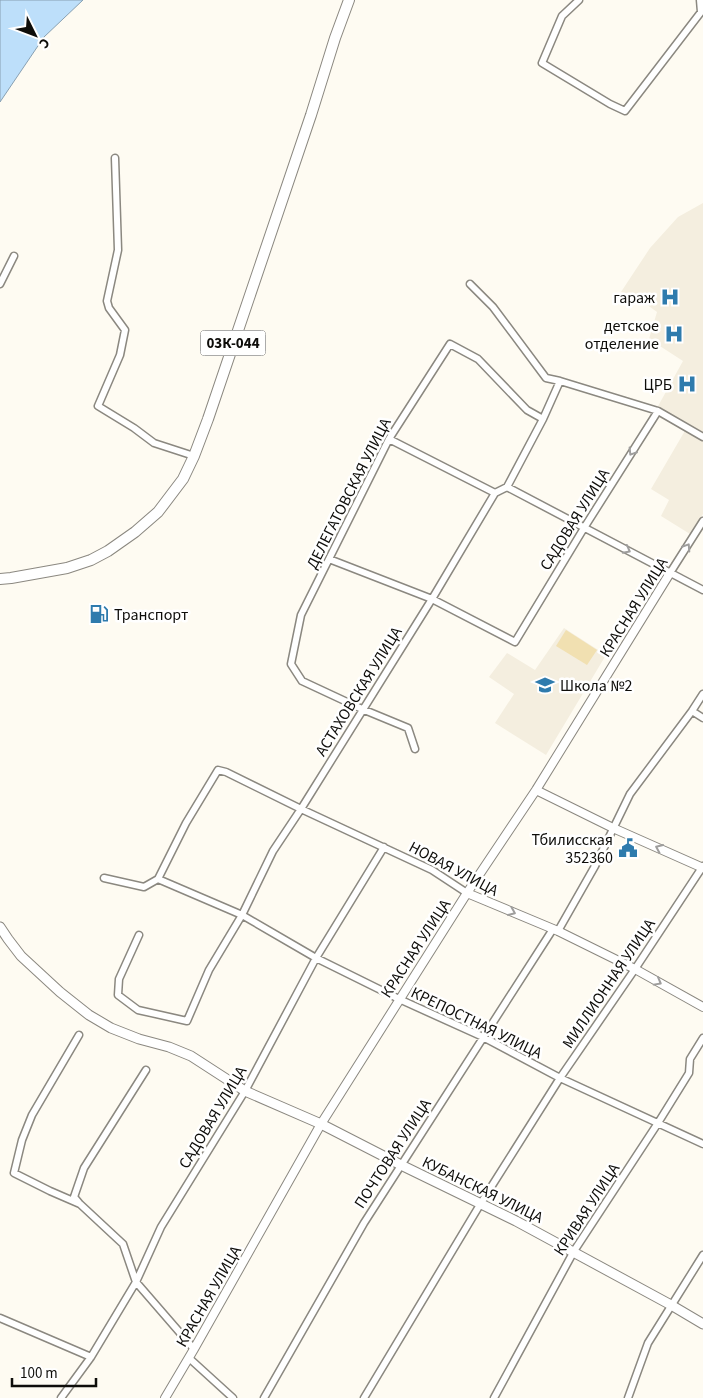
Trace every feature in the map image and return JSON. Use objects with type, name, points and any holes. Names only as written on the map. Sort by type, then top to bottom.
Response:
[{"type":"main road","name":"03К-044","points":[[0,579],[67,568],[91,560],[108,551],[135,532],[158,512],[184,479],[208,419],[349,0]]},
{"type":"main road","name":"КУБАНСКАЯ УЛИЦА","points":[[0,927],[21,956],[89,1016],[111,1028],[139,1039],[169,1047],[191,1056],[245,1091],[321,1124],[481,1203],[703,1324]]},
{"type":"street","points":[[579,0],[562,16],[542,63],[625,111],[701,12],[700,0]]},
{"type":"street","points":[[115,158],[118,250],[108,301],[109,308],[125,330],[120,355],[98,406],[154,443],[194,456]]},
{"type":"street","points":[[0,284],[14,256]]},
{"type":"street","points":[[470,284],[492,307],[546,378],[658,411],[703,437]]},
{"type":"street","name":"ДЕЛЕГАТОВСКАЯ УЛИЦА","points":[[362,709],[302,681],[291,664],[301,615],[389,439],[450,344],[478,359],[526,410],[543,419]]},
{"type":"street","points":[[389,439],[495,492],[507,487],[543,419],[560,381]]},
{"type":"street","name":"САДОВАЯ УЛИЦА","points":[[432,599],[515,642],[658,411]]},
{"type":"street","points":[[507,487],[703,590]]},
{"type":"street","name":"АСТАХОВСКАЯ УЛИЦА","points":[[138,935],[119,979],[118,995],[138,1010],[187,1021],[209,970],[242,915],[273,851],[301,810],[432,599],[495,492]]},
{"type":"street","name":"КРАСНАЯ УЛИЦА","points":[[165,1398],[321,1124],[467,893],[536,790],[703,521]]},
{"type":"street","points":[[329,559],[432,599]]},
{"type":"street","name":"ПОЧТОВАЯ УЛИЦА","points":[[264,1398],[364,1223],[596,866],[630,794],[703,694]]},
{"type":"street","points":[[362,709],[408,728],[415,749]]},
{"type":"street","points":[[692,711],[703,718]]},
{"type":"street","name":"НОВАЯ УЛИЦА","points":[[158,880],[186,823],[218,770],[226,772],[301,810],[432,870],[467,893],[556,930],[635,968],[703,1006]]},
{"type":"street","points":[[536,790],[613,828],[703,868]]},
{"type":"street","name":"САДОВАЯ УЛИЦА","points":[[61,1398],[91,1358],[136,1282],[161,1227],[245,1091],[316,958],[384,847]]},
{"type":"street","name":"МИЛЛИОННАЯ УЛИЦА","points":[[364,1398],[481,1203],[560,1078],[703,868]]},
{"type":"street","points":[[104,878],[144,887],[158,880]]},
{"type":"street","name":"КРЕПОСТНАЯ УЛИЦА","points":[[158,880],[242,915],[316,958],[483,1038],[560,1078],[703,1144]]},
{"type":"street","points":[[79,1035],[32,1115],[22,1140],[14,1173],[80,1204]]},
{"type":"street","name":"КРИВАЯ УЛИЦА","points":[[494,1398],[574,1252],[689,1073],[690,1059],[703,1038]]},
{"type":"street","points":[[146,1070],[84,1168],[74,1197],[123,1244],[136,1282],[194,1350]]},
{"type":"street","points":[[628,1398],[648,1343],[703,1255]]},
{"type":"street","points":[[0,1318],[91,1358]]},
{"type":"street","points":[[188,1358],[233,1398]]},
{"type":"shaded area","name":"ЦРБ","points":[[703,203],[703,514],[690,534],[661,516],[669,500],[651,489],[686,429],[657,408],[683,361],[649,339],[657,312],[639,299],[621,292],[650,248],[678,217]]},
{"type":"shaded area","name":"Школа №2","points":[[564,628],[606,655],[546,755],[495,723],[514,694],[489,677],[507,653],[535,670]]},
{"type":"shaded area","points":[[566,630],[597,650],[587,665],[556,646]]},
{"type":"water","points":[[0,0],[83,0],[44,37],[0,102]]},
{"type":"place","name":"гараж","points":[[670,297]]},
{"type":"place","name":"детское отделение","points":[[674,334]]},
{"type":"place","name":"ЦРБ","points":[[687,384]]},
{"type":"place","name":"Транспорт","points":[[99,614]]},
{"type":"place","name":"Школа №2","points":[[545,685]]},
{"type":"place","name":"Тбилисская 352360","points":[[628,848]]}]
